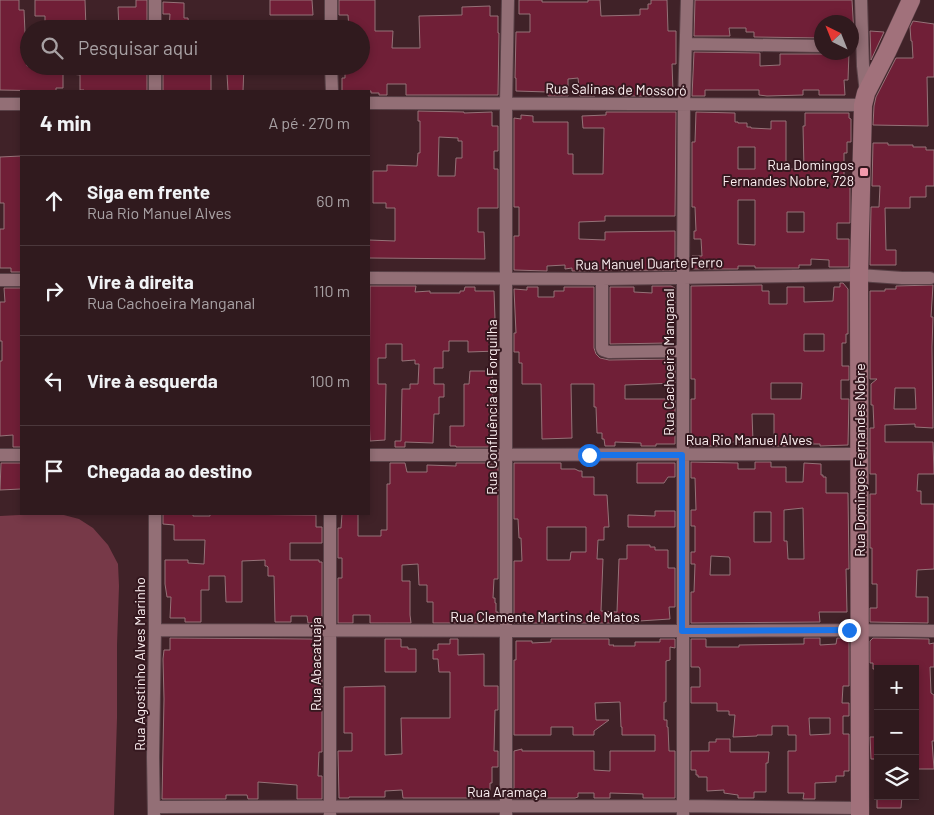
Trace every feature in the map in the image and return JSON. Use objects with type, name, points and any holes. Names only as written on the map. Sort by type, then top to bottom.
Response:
[{"type":"street","points":[[155,0],[155,20]]},
{"type":"street","points":[[331,0],[331,20]]},
{"type":"street","name":"Rua Confluência da Forquilha","points":[[506,811],[506,103],[508,0]]},
{"type":"street","name":"Rua Cachoeira Manganal","points":[[683,811],[682,455],[684,105],[687,0]]},
{"type":"street","name":"Rua Domingos Fernandes Nobre","points":[[859,24],[861,0]]},
{"type":"street","points":[[864,99],[911,0]]},
{"type":"street","points":[[687,44],[814,46]]},
{"type":"street","name":"Rua Domingos Fernandes Nobre","points":[[859,53],[863,66],[864,99],[859,275],[860,811]]},
{"type":"street","points":[[155,75],[156,90]]},
{"type":"street","points":[[331,75],[332,90]]},
{"type":"street","name":"Rua Salinas de Mossoró","points":[[370,103],[684,105],[864,99]]},
{"type":"street","points":[[0,104],[20,104]]},
{"type":"street","name":"Rua Manuel Duarte Ferro","points":[[370,278],[683,279],[859,275],[930,278]]},
{"type":"street","points":[[602,279],[603,350],[609,352],[683,351]]},
{"type":"street","points":[[0,280],[20,280]]},
{"type":"street","name":"Rua Rio Manuel Alves","points":[[370,455],[859,454]]},
{"type":"street","points":[[0,455],[20,455]]},
{"type":"street","name":"Rua Agostinho Alves Marinho","points":[[154,811],[155,515]]},
{"type":"street","name":"Rua Abacatuaja","points":[[330,515],[330,811]]},
{"type":"street","name":"Rua Clemente Martins de Matos","points":[[155,630],[682,631],[861,629],[934,631]]},
{"type":"street","name":"Rua Aramaça","points":[[154,811],[860,811]]},
{"type":"shaded area","points":[[64,515],[79,519],[93,528],[108,545],[118,564],[114,815],[0,815],[0,516]]},
{"type":"building","points":[[0,0],[19,0],[19,10],[24,10],[24,20],[20,20],[20,75],[63,75],[63,88],[56,88],[56,90],[0,90]]},
{"type":"building","points":[[35,0],[85,0],[86,20],[45,20],[45,16],[35,16]]},
{"type":"building","points":[[136,0],[147,0],[147,20],[119,20],[118,7],[136,7]]},
{"type":"building","points":[[270,0],[312,0],[313,15],[270,15]]},
{"type":"building","points":[[339,0],[375,0],[375,31],[393,31],[392,48],[420,48],[419,16],[462,15],[462,7],[490,6],[490,16],[498,16],[498,95],[406,95],[406,84],[387,84],[387,95],[371,93],[370,90],[342,90],[342,78],[345,78],[345,75],[370,75],[370,20],[348,20],[348,15],[339,15]]},
{"type":"building","points":[[519,0],[588,2],[588,0],[600,0],[601,16],[640,15],[640,9],[648,9],[648,4],[651,4],[651,0],[667,0],[668,31],[676,31],[676,64],[672,64],[673,92],[665,92],[665,96],[622,96],[622,90],[595,91],[595,96],[580,96],[578,78],[568,79],[568,96],[548,96],[548,92],[516,91],[516,32],[530,32],[530,14],[519,14]]},
{"type":"building","points":[[695,0],[852,0],[853,15],[814,15],[814,38],[754,37],[754,32],[746,32],[746,28],[729,28],[730,36],[694,36]]},
{"type":"building","points":[[163,2],[184,3],[184,18],[188,18],[188,20],[170,20],[170,14],[163,14]]},
{"type":"building","points":[[913,21],[934,24],[934,77],[927,77],[928,126],[873,125],[876,97],[896,58],[913,58],[910,27]]},
{"type":"building","points":[[870,31],[884,32],[871,60]]},
{"type":"building","points":[[694,52],[760,53],[760,66],[780,65],[780,54],[814,54],[814,60],[849,60],[848,80],[844,80],[845,95],[819,95],[819,90],[803,90],[803,95],[767,96],[759,95],[759,90],[705,90],[705,96],[692,96]]},
{"type":"building","points":[[80,75],[147,75],[147,90],[80,90]]},
{"type":"building","points":[[163,75],[211,75],[211,90],[163,90]]},
{"type":"building","points":[[227,75],[244,75],[243,90],[228,90]]},
{"type":"building","points":[[418,111],[492,112],[492,126],[498,126],[498,151],[494,151],[494,169],[498,169],[498,208],[478,208],[478,232],[484,232],[485,259],[370,258],[370,240],[395,241],[395,208],[386,208],[386,203],[373,203],[373,171],[387,171],[387,165],[417,166],[418,153],[420,153],[420,121],[418,121]],"holes":[[[439,137],[458,138],[458,141],[462,141],[462,158],[456,158],[455,176],[438,176]]]},
{"type":"building","points":[[606,112],[676,112],[675,216],[605,216],[605,221],[579,222],[579,239],[605,240],[605,232],[675,231],[675,270],[572,271],[572,268],[565,269],[565,265],[547,266],[547,271],[514,270],[514,236],[519,236],[519,207],[514,207],[514,118],[521,119],[521,115],[533,116],[533,122],[568,122],[568,154],[573,154],[573,174],[603,174],[604,128],[583,128],[582,116],[606,115]]},
{"type":"building","points":[[696,112],[735,113],[735,122],[747,123],[747,127],[751,128],[771,129],[771,121],[786,121],[786,169],[804,169],[803,126],[805,126],[805,113],[849,113],[849,118],[851,119],[851,142],[847,142],[847,153],[844,153],[844,179],[850,179],[850,223],[837,223],[837,239],[849,239],[849,267],[829,267],[829,260],[811,259],[811,265],[799,265],[799,268],[738,266],[738,269],[692,269],[692,256],[702,256],[701,239],[694,239],[694,231],[696,231],[695,207],[692,207],[692,142],[695,142]],"holes":[[[738,147],[755,147],[755,169],[738,169]],[[738,200],[755,200],[755,245],[738,244]],[[787,212],[804,212],[804,232],[787,232]]]},
{"type":"building","points":[[873,143],[913,145],[913,147],[926,147],[926,150],[934,150],[934,186],[926,186],[926,197],[910,197],[910,208],[885,208],[886,250],[896,250],[896,265],[870,265],[871,207],[879,207],[880,186],[872,186]]},
{"type":"building","points":[[20,156],[20,272],[11,272],[11,268],[0,268],[0,229],[4,229],[4,203],[0,203],[0,157]]},
{"type":"building","points":[[840,283],[843,283],[848,289],[848,334],[846,334],[846,343],[842,343],[842,366],[849,366],[849,380],[841,380],[841,399],[849,399],[848,445],[820,446],[820,444],[813,444],[813,442],[787,442],[787,446],[771,446],[771,438],[774,438],[774,414],[752,414],[753,442],[749,442],[749,446],[741,446],[741,442],[718,442],[718,446],[691,446],[691,399],[695,399],[695,379],[691,379],[691,286],[762,285],[762,291],[769,291],[769,304],[787,304],[787,287],[804,287],[804,302],[833,301],[834,287],[840,287]],"holes":[[[804,334],[824,334],[824,351],[804,351]],[[771,383],[802,383],[801,399],[771,399]]]},
{"type":"building","points":[[933,285],[931,317],[933,317],[933,428],[915,427],[915,424],[885,425],[885,442],[933,442],[934,474],[918,474],[917,491],[921,491],[921,504],[934,504],[934,569],[917,570],[916,597],[928,597],[928,623],[870,622],[870,608],[877,608],[877,584],[872,584],[872,548],[870,548],[870,494],[876,494],[876,474],[870,474],[870,428],[874,428],[871,384],[877,379],[870,379],[870,291],[896,289],[896,286]],"holes":[[[895,388],[915,388],[916,409],[894,409]]]},
{"type":"building","points":[[370,286],[416,286],[415,292],[430,291],[430,293],[460,293],[460,291],[464,291],[465,287],[475,287],[475,291],[494,291],[495,319],[493,319],[493,341],[498,342],[498,351],[468,352],[468,341],[449,341],[449,351],[443,351],[443,368],[434,368],[434,384],[444,384],[444,397],[439,397],[439,414],[434,414],[433,443],[405,442],[405,447],[395,447],[395,441],[401,441],[402,389],[410,389],[410,384],[418,384],[419,364],[415,364],[415,360],[402,361],[402,344],[386,344],[386,358],[378,358],[378,384],[386,384],[385,440],[370,441]]},
{"type":"building","points":[[652,286],[671,286],[675,288],[675,317],[670,317],[671,331],[667,331],[668,343],[610,344],[610,287],[634,287],[634,292],[652,293]]},
{"type":"building","points":[[527,287],[538,287],[538,297],[554,297],[554,291],[564,291],[564,287],[594,287],[594,348],[600,358],[609,360],[675,359],[675,383],[625,385],[625,399],[675,399],[675,444],[641,446],[641,443],[615,442],[615,446],[605,446],[602,433],[597,433],[594,384],[571,384],[572,438],[542,439],[541,384],[522,384],[522,363],[519,363],[519,352],[514,352],[514,333],[516,333],[514,289],[527,290]]},
{"type":"building","points":[[4,288],[20,288],[20,447],[13,447],[13,435],[0,436],[0,361],[2,361],[2,341],[0,341],[0,302],[5,302]]},
{"type":"building","points":[[470,371],[492,371],[493,409],[498,409],[497,447],[450,446],[450,426],[464,426],[464,384],[469,384]]},
{"type":"building","points":[[691,462],[738,463],[738,469],[755,469],[755,462],[771,462],[771,467],[786,467],[786,482],[803,482],[804,463],[821,464],[821,475],[826,477],[826,493],[848,493],[849,569],[846,569],[847,612],[819,612],[820,622],[691,623],[691,592],[694,592],[695,564],[691,564],[691,552],[695,552],[695,526],[691,526],[691,510],[696,510],[695,478],[691,478]],"holes":[[[803,508],[804,559],[788,559],[787,541],[784,541],[784,510]],[[754,512],[771,512],[771,542],[754,542]],[[711,556],[729,557],[730,575],[710,575]]]},
{"type":"building","points":[[1,463],[20,463],[20,489],[0,490]]},
{"type":"building","points":[[390,463],[405,463],[407,472],[427,472],[427,465],[456,466],[456,463],[491,463],[491,465],[498,465],[498,579],[494,579],[493,598],[495,598],[496,612],[498,612],[498,623],[433,623],[433,602],[427,602],[427,585],[419,585],[418,564],[402,565],[402,581],[410,581],[411,623],[370,623],[370,615],[353,615],[353,623],[338,623],[338,578],[342,578],[342,558],[338,558],[338,528],[341,528],[342,515],[358,515],[358,536],[381,536],[381,530],[387,530],[387,484],[390,484]]},
{"type":"building","points":[[514,463],[561,463],[561,469],[575,469],[582,471],[582,477],[594,477],[594,495],[607,495],[609,527],[604,527],[604,540],[598,540],[597,559],[603,559],[601,611],[617,612],[619,559],[627,559],[627,545],[650,545],[650,547],[655,547],[655,550],[668,550],[668,568],[675,568],[675,607],[669,607],[670,619],[639,621],[639,623],[514,623],[514,561],[522,561],[518,519],[514,519]],"holes":[[[547,527],[586,527],[586,552],[571,552],[570,560],[547,560]]]},
{"type":"building","points":[[637,463],[675,463],[675,477],[668,477],[664,483],[637,483]]},
{"type":"building","points":[[655,511],[675,511],[675,527],[628,527],[628,515],[655,516]]},
{"type":"building","points":[[163,515],[316,515],[316,527],[322,527],[322,543],[290,543],[290,560],[319,560],[319,562],[322,562],[322,623],[308,623],[307,616],[291,616],[291,622],[275,622],[274,576],[268,576],[268,567],[265,566],[265,560],[242,561],[242,602],[226,602],[225,576],[209,576],[209,590],[201,590],[201,622],[185,622],[185,618],[170,618],[171,597],[167,597],[165,560],[188,560],[188,563],[204,564],[205,540],[174,540],[174,525],[163,524]]},
{"type":"building","points":[[170,638],[322,640],[319,670],[322,670],[322,752],[319,752],[318,776],[322,776],[322,799],[297,799],[297,785],[258,782],[258,799],[248,799],[247,795],[226,795],[226,799],[162,799],[163,659],[164,650],[170,650]]},
{"type":"building","points":[[804,638],[820,638],[820,645],[836,644],[837,638],[849,638],[849,686],[843,686],[842,703],[849,703],[849,716],[843,716],[843,734],[849,734],[849,771],[844,771],[844,776],[836,776],[836,782],[815,783],[815,799],[803,799],[804,793],[788,793],[788,751],[796,751],[796,735],[788,735],[788,726],[772,726],[772,735],[733,737],[735,715],[729,715],[729,711],[717,711],[717,703],[691,703],[691,687],[700,687],[700,669],[699,667],[691,667],[691,639],[706,639],[706,647],[804,644]],"holes":[[[809,718],[830,718],[830,734],[810,735]]]},
{"type":"building","points":[[873,638],[929,639],[929,644],[934,643],[934,667],[930,667],[931,693],[934,695],[934,741],[932,741],[934,769],[919,769],[919,665],[874,665],[873,669],[873,663],[870,663],[870,641]]},
{"type":"building","points":[[385,639],[401,639],[401,647],[416,649],[416,672],[385,672]]},
{"type":"building","points":[[450,639],[458,639],[458,655],[484,654],[484,686],[498,686],[498,710],[495,710],[494,751],[498,751],[498,767],[492,767],[490,791],[477,791],[477,795],[473,795],[473,798],[403,798],[402,790],[385,791],[385,797],[339,798],[338,751],[352,751],[352,733],[344,733],[344,687],[385,686],[385,755],[402,754],[401,718],[450,718],[450,672],[439,672],[438,659],[433,659],[433,650],[438,650],[438,644],[450,644]]},
{"type":"building","points":[[551,639],[609,639],[609,645],[635,646],[635,642],[660,642],[660,639],[675,639],[675,648],[670,647],[670,660],[666,661],[664,720],[667,720],[669,751],[675,751],[675,798],[643,798],[643,794],[610,793],[610,798],[594,798],[594,793],[578,793],[578,797],[575,798],[514,798],[514,751],[522,749],[522,751],[594,751],[594,770],[610,771],[610,751],[655,751],[655,735],[622,735],[620,702],[595,703],[596,720],[609,720],[594,731],[594,735],[573,735],[573,727],[551,727],[551,735],[514,735],[514,660],[516,660],[516,641],[532,641],[532,643],[551,642]]},
{"type":"building","points":[[870,737],[874,737],[874,759],[871,759]]},
{"type":"building","points":[[716,739],[730,739],[730,752],[769,752],[768,763],[766,763],[766,792],[754,792],[754,798],[738,798],[738,795],[724,793],[724,790],[707,791],[707,777],[698,777],[696,770],[691,770],[691,751],[709,751],[709,742],[716,742]]},
{"type":"building","points":[[877,800],[902,800],[901,808],[877,808]]},
{"type":"place","name":"Rua Domingos Fernandes Nobre, 728","points":[[864,172]]},
{"type":"route","points":[[589,455],[682,455],[682,631],[849,630]]}]
